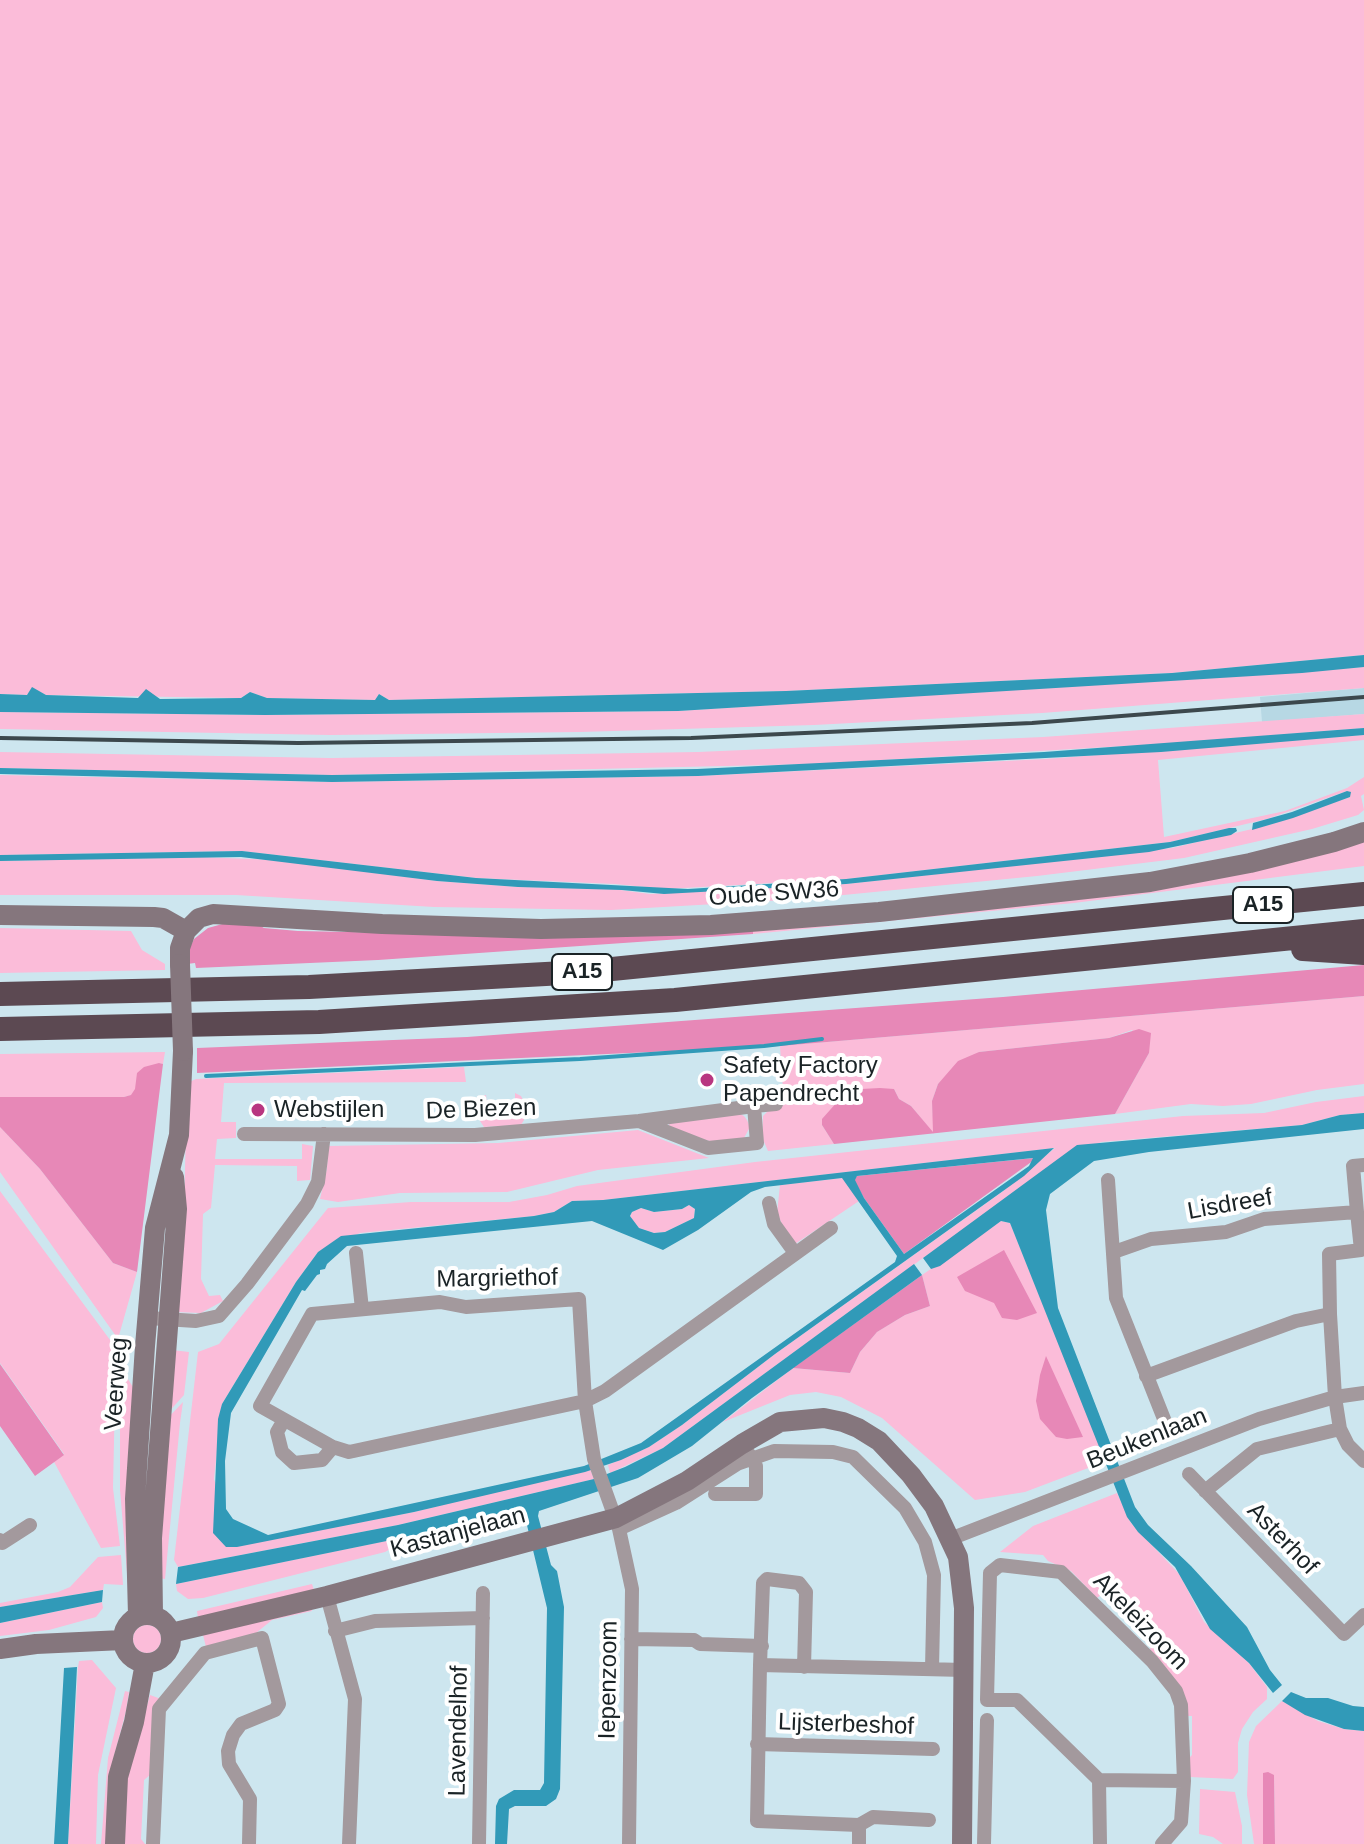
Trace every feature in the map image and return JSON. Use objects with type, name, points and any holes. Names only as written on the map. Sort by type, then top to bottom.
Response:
[{"type":"highway","name":"A15","points":[[1162,916],[1364,877]]},
{"type":"highway","name":"A15","points":[[0,994],[294,988],[582,972],[1364,894]]},
{"type":"highway","name":"A15","points":[[0,1029],[319,1022],[675,1000],[1364,931]]},
{"type":"highway","name":"A15","points":[[1232,945],[1364,953]]},
{"type":"street","name":"Oude SW36","points":[[186,931],[199,918],[225,913],[382,924],[541,929],[711,925],[879,912],[1150,882],[1250,863],[1364,832]]},
{"type":"street","points":[[0,915],[154,917],[163,918],[186,931]]},
{"type":"street","name":"Veerweg","points":[[146,1616],[135,1499],[158,1318],[177,1209],[173,1157],[182,1109],[180,948],[186,931]]},
{"type":"street","points":[[754,1106],[776,1104]]},
{"type":"street","name":"De Biezen","points":[[244,1134],[475,1135],[639,1121],[754,1106],[757,1143],[708,1148],[639,1121]]},
{"type":"street","points":[[158,1318],[196,1321],[219,1316],[307,1204],[316,1188],[324,1134]]},
{"type":"street","points":[[1358,1165],[1357,1212],[1363,1250],[1329,1254],[1330,1314],[1340,1429],[1348,1445],[1364,1461]]},
{"type":"street","points":[[1108,1180],[1116,1298],[1166,1424]]},
{"type":"street","points":[[769,1203],[774,1224],[795,1253]]},
{"type":"street","name":"Lisdreef","points":[[1114,1252],[1151,1239],[1226,1232],[1264,1219],[1357,1212]]},
{"type":"street","name":"Margriethof","points":[[618,1523],[597,1468],[585,1401],[579,1299],[466,1307],[440,1302],[312,1314],[260,1406],[333,1447],[349,1452],[585,1401],[605,1391],[831,1228]]},
{"type":"street","points":[[356,1253],[362,1309]]},
{"type":"street","points":[[1146,1376],[1296,1321],[1330,1314]]},
{"type":"street","name":"Beukenlaan","points":[[950,1539],[1259,1419],[1335,1397],[1364,1393]]},
{"type":"street","name":"Kastanjelaan","points":[[171,1633],[327,1596],[538,1539],[618,1523],[687,1481],[747,1451],[780,1422],[824,1418],[858,1428],[879,1441],[911,1475],[934,1506],[961,1572],[964,1670],[962,1841]]},
{"type":"street","name":"Margriethof","points":[[284,1420],[277,1432],[282,1452],[294,1463],[322,1460],[333,1447]]},
{"type":"street","points":[[1205,1491],[1257,1449],[1340,1429]]},
{"type":"street","points":[[715,1494],[756,1494],[756,1466],[747,1451]]},
{"type":"street","name":"Kastanjelaan","points":[[747,1451],[833,1452],[853,1457],[905,1508],[925,1542],[934,1575],[932,1669]]},
{"type":"street","name":"Asterhof","points":[[1189,1474],[1344,1634],[1364,1615]]},
{"type":"street","name":"Iepenzoom","points":[[618,1523],[632,1589],[629,1844]]},
{"type":"street","points":[[0,1540],[2,1543],[30,1525]]},
{"type":"street","name":"Akeleizoom","points":[[1099,1780],[1017,1700],[987,1700],[990,1573],[1000,1565],[1061,1572],[1152,1661],[1176,1691],[1181,1705],[1184,1781],[1181,1822],[1162,1844]]},
{"type":"street","name":"Lijsterbeshof","points":[[804,1667],[806,1592],[799,1583],[767,1579],[763,1583],[757,1821],[859,1825],[873,1817],[929,1820]]},
{"type":"street","name":"Lavendelhof","points":[[479,1844],[483,1593]]},
{"type":"street","points":[[327,1596],[355,1699],[349,1844]]},
{"type":"street","points":[[146,1616],[164,1622],[171,1633],[171,1645],[166,1655],[156,1662],[145,1663],[130,1656],[123,1640],[128,1624],[146,1616]]},
{"type":"street","points":[[335,1631],[375,1621],[483,1618]]},
{"type":"street","points":[[153,1844],[159,1709],[205,1653],[262,1638],[279,1704],[275,1710],[241,1724],[233,1735],[228,1751],[229,1764],[250,1799],[249,1844]]},
{"type":"street","points":[[631,1639],[762,1646]]},
{"type":"street","points":[[0,1649],[123,1640]]},
{"type":"street","points":[[115,1844],[118,1777],[134,1722],[145,1663]]},
{"type":"street","points":[[760,1665],[964,1670]]},
{"type":"street","points":[[962,1841],[984,1841],[987,1720]]},
{"type":"street","points":[[962,1737],[986,1738]]},
{"type":"street","name":"Lijsterbeshof","points":[[757,1744],[933,1749]]},
{"type":"street","points":[[1100,1844],[1099,1780],[1184,1781]]},
{"type":"street","points":[[859,1825],[859,1844]]},
{"type":"shaded area","points":[[0,0],[1364,0],[1364,655],[1172,673],[786,691],[389,700],[379,694],[376,700],[267,698],[250,692],[241,698],[46,695],[32,688],[27,695],[0,694]]},
{"type":"shaded area","points":[[1364,667],[1364,688],[1042,713],[814,725],[331,735],[0,729],[0,712],[265,715],[678,711]]},
{"type":"shaded area","points":[[1364,688],[1364,714],[1262,722],[1260,697]]},
{"type":"shaded area","points":[[1364,714],[1364,728],[1160,744],[813,764],[332,775],[0,768],[0,752],[331,758],[698,752],[1043,737]]},
{"type":"shaded area","points":[[1364,735],[1364,740],[1158,760],[1164,837],[1285,811],[1347,788],[1364,777],[1364,794],[1361,796],[1364,810],[1358,815],[1312,829],[1184,858],[1037,876],[803,899],[611,910],[434,907],[236,895],[0,895],[0,861],[201,857],[276,860],[437,881],[613,889],[650,894],[846,884],[1172,848],[1269,825],[1350,797],[1347,791],[1267,819],[1170,842],[846,879],[666,889],[476,878],[242,851],[0,855],[0,775],[332,782],[698,776],[1045,759]]},
{"type":"shaded area","points":[[1364,839],[1364,866],[1074,903],[753,934],[753,929],[932,912]]},
{"type":"shaded area","points":[[226,923],[257,924],[264,928],[298,931],[504,935],[753,929],[753,934],[378,960],[196,968],[195,963],[187,964],[188,951],[194,939],[208,928]]},
{"type":"shaded area","points":[[0,928],[131,931],[142,950],[165,964],[165,970],[0,973]]},
{"type":"shaded area","points":[[1364,965],[1364,996],[780,1046],[197,1073],[197,1048],[467,1037],[1003,997]]},
{"type":"shaded area","points":[[1364,996],[1364,1084],[1251,1104],[1191,1104],[1115,1114],[1149,1053],[1132,1030],[1109,1038],[979,1052],[938,1084],[932,1101],[934,1134],[911,1106],[899,1099],[894,1089],[822,1125],[834,1144],[768,1151],[762,1137],[763,1116],[771,1108],[784,1105],[780,1046]]},
{"type":"shaded area","points":[[1139,1029],[1151,1033],[1149,1053],[1115,1114],[834,1144],[822,1125],[822,1119],[838,1101],[861,1089],[880,1088],[894,1089],[899,1099],[911,1106],[933,1132],[932,1101],[938,1084],[958,1061],[979,1052],[1109,1038]]},
{"type":"shaded area","points":[[165,1052],[163,1064],[159,1063],[132,1095],[0,1097],[0,1054]]},
{"type":"shaded area","points":[[163,1064],[137,1272],[113,1263],[40,1169],[0,1127],[0,1097],[124,1097],[131,1095],[135,1089],[137,1073],[144,1067]]},
{"type":"shaded area","points":[[464,1067],[466,1082],[224,1083],[221,1122],[236,1122],[236,1138],[217,1139],[215,1159],[302,1159],[302,1144],[313,1146],[310,1180],[297,1181],[297,1166],[215,1165],[211,1208],[203,1214],[201,1279],[209,1296],[220,1295],[223,1301],[201,1313],[176,1312],[184,1213],[187,1083],[196,1079]]},
{"type":"shaded area","points":[[515,1093],[523,1100],[524,1120],[521,1125],[484,1127],[480,1121],[480,1097],[486,1095],[487,1106],[515,1105]]},
{"type":"shaded area","points":[[1364,1096],[1364,1113],[1340,1115],[1302,1125],[1101,1142],[923,1258],[663,1448],[610,1473],[608,1465],[649,1447],[682,1425],[775,1354],[1002,1192],[1055,1148],[572,1201],[554,1212],[534,1216],[360,1233],[318,1252],[296,1282],[222,1404],[214,1479],[237,1546],[414,1512],[590,1469],[594,1479],[398,1525],[178,1567],[174,1560],[198,1352],[219,1344],[328,1208],[411,1202],[509,1202],[577,1186],[755,1162],[1183,1116],[1264,1113]]},
{"type":"shaded area","points":[[734,1111],[744,1116],[750,1127],[744,1138],[718,1142],[703,1140],[670,1127],[668,1122]]},
{"type":"shaded area","points":[[0,1127],[40,1169],[113,1263],[137,1272],[118,1339],[0,1172]]},
{"type":"shaded area","points":[[638,1130],[709,1158],[598,1170],[507,1192],[400,1193],[338,1202],[320,1199],[328,1146],[498,1143]]},
{"type":"shaded area","points":[[1034,1158],[904,1254],[854,1180],[857,1176]]},
{"type":"shaded area","points":[[843,1178],[859,1201],[795,1244],[777,1213],[780,1185]]},
{"type":"shaded area","points":[[0,1191],[116,1348],[113,1488],[120,1546],[101,1548],[54,1462],[64,1454],[0,1363]]},
{"type":"shaded area","points":[[689,1205],[695,1209],[694,1218],[665,1232],[654,1233],[639,1228],[630,1217],[632,1212],[641,1208],[654,1212],[682,1209]]},
{"type":"shaded area","points":[[1001,1221],[1010,1223],[1104,1462],[1025,1492],[975,1500],[882,1418],[841,1397],[816,1392],[790,1395],[723,1422],[793,1368],[850,1373],[860,1352],[877,1332],[905,1315],[930,1306],[922,1275]]},
{"type":"shaded area","points":[[1004,1250],[1037,1313],[1017,1320],[1002,1318],[994,1303],[965,1291],[957,1277]]},
{"type":"shaded area","points":[[922,1275],[930,1306],[905,1315],[877,1332],[860,1352],[850,1373],[793,1368]]},
{"type":"shaded area","points":[[172,1350],[189,1352],[184,1395],[166,1415]]},
{"type":"shaded area","points":[[1046,1356],[1083,1437],[1056,1437],[1040,1419],[1036,1401]]},
{"type":"shaded area","points":[[0,1364],[64,1455],[35,1476],[0,1426]]},
{"type":"shaded area","points":[[120,1366],[139,1397],[128,1585],[120,1490]]},
{"type":"shaded area","points":[[183,1402],[165,1579],[159,1578],[165,1421]]},
{"type":"shaded area","points":[[1117,1493],[1131,1523],[1180,1575],[1204,1622],[1249,1663],[1267,1687],[1267,1699],[1253,1712],[1242,1729],[1238,1743],[1238,1772],[1233,1779],[1190,1777],[1187,1760],[1192,1755],[1192,1716],[1187,1716],[1151,1654],[1150,1646],[1101,1595],[1097,1598],[1071,1571],[1048,1561],[1043,1555],[1000,1552],[1033,1526]]},
{"type":"shaded area","points":[[415,1535],[385,1552],[203,1598],[188,1599],[177,1591],[176,1584]]},
{"type":"shaded area","points":[[121,1555],[123,1585],[104,1584],[103,1590],[0,1607],[0,1603],[70,1587],[98,1557]]},
{"type":"shaded area","points":[[312,1584],[314,1590],[198,1618],[197,1611]]},
{"type":"shaded area","points":[[102,1602],[103,1608],[96,1617],[49,1630],[0,1636],[0,1623]]},
{"type":"shaded area","points":[[311,1606],[312,1611],[272,1620],[256,1633],[206,1647],[203,1635]]},
{"type":"shaded area","points":[[147,1625],[157,1629],[161,1639],[157,1649],[147,1653],[137,1649],[133,1639],[137,1629]]},
{"type":"shaded area","points":[[92,1660],[116,1688],[98,1775],[96,1844],[68,1844],[78,1667],[79,1661]]},
{"type":"shaded area","points":[[125,1691],[129,1692],[126,1711],[112,1764],[107,1844],[101,1844],[108,1758]]},
{"type":"shaded area","points":[[150,1695],[161,1699],[150,1775],[144,1780],[141,1839],[145,1844],[121,1844],[125,1783]]},
{"type":"shaded area","points":[[1282,1701],[1318,1721],[1364,1731],[1364,1844],[1275,1844],[1274,1775],[1263,1774],[1263,1844],[1254,1844],[1247,1795],[1249,1742],[1256,1726]]},
{"type":"shaded area","points":[[1263,1773],[1274,1775],[1275,1844],[1263,1844]]},
{"type":"shaded area","points":[[1200,1789],[1235,1792],[1242,1826],[1242,1844],[1223,1844],[1213,1837],[1199,1834]]},
{"type":"water","points":[[1364,655],[1364,667],[1302,673],[678,711],[265,715],[0,712],[0,694],[27,695],[32,687],[46,695],[138,698],[146,689],[160,699],[241,698],[250,692],[267,698],[375,700],[379,694],[389,700],[786,691],[1172,673]]},
{"type":"water","points":[[1364,728],[1364,735],[1161,752],[698,776],[332,782],[0,774],[0,768],[332,775],[697,769],[1044,752]]},
{"type":"water","points":[[1351,792],[1350,797],[1252,830],[1253,823]]},
{"type":"water","points":[[1236,828],[1237,831],[1231,835],[1149,852],[846,884],[664,894],[437,881],[241,857],[0,861],[0,855],[242,851],[476,878],[688,889],[846,879],[1170,842]]},
{"type":"water","points":[[1364,1113],[1364,1129],[1149,1152],[1094,1161],[1050,1194],[1046,1210],[1058,1308],[1135,1507],[1148,1525],[1247,1627],[1270,1670],[1282,1685],[1273,1693],[1249,1663],[1210,1629],[1175,1567],[1138,1532],[1127,1517],[1010,1223],[1001,1221],[940,1266],[931,1269],[923,1258],[1077,1145],[1302,1125],[1340,1115]]},
{"type":"water","points":[[1054,1148],[1024,1176],[775,1354],[682,1425],[649,1447],[621,1460],[585,1472],[414,1512],[237,1547],[226,1547],[213,1533],[218,1419],[222,1404],[296,1282],[318,1252],[341,1236],[534,1216],[554,1212],[572,1201]],"holes":[[[1033,1158],[1029,1166],[904,1254],[864,1198],[855,1180],[857,1176]],[[842,1178],[897,1256],[895,1262],[641,1443],[584,1466],[268,1535],[233,1519],[226,1509],[225,1461],[231,1413],[302,1290],[305,1291],[320,1270],[325,1269],[347,1246],[592,1221],[663,1250],[698,1230],[751,1192],[765,1187]],[[689,1205],[695,1209],[694,1218],[665,1232],[654,1233],[639,1228],[630,1216],[641,1208],[654,1212],[682,1209]]]},
{"type":"water","points":[[914,1264],[922,1275],[752,1398],[692,1446],[638,1478],[539,1511],[564,1607],[560,1789],[556,1799],[546,1806],[515,1806],[509,1809],[507,1844],[495,1844],[499,1799],[514,1790],[540,1790],[544,1783],[547,1608],[525,1517],[519,1514],[176,1584],[178,1567],[398,1525],[594,1479],[625,1467],[663,1448]]},
{"type":"water","points":[[103,1590],[102,1602],[0,1623],[0,1607]]},
{"type":"water","points":[[77,1667],[68,1844],[54,1844],[64,1668]]},
{"type":"water","points":[[1291,1692],[1306,1698],[1328,1698],[1364,1707],[1364,1731],[1344,1729],[1305,1715],[1282,1701]]},
{"type":"waterway","points":[[206,1076],[580,1059],[822,1039]]},
{"type":"railway","points":[[0,738],[298,743],[691,738],[1032,723],[1364,697]]},
{"type":"place","name":"Safety Factory Papendrecht","points":[[707,1080]]},
{"type":"place","name":"Webstijlen","points":[[258,1110]]}]
